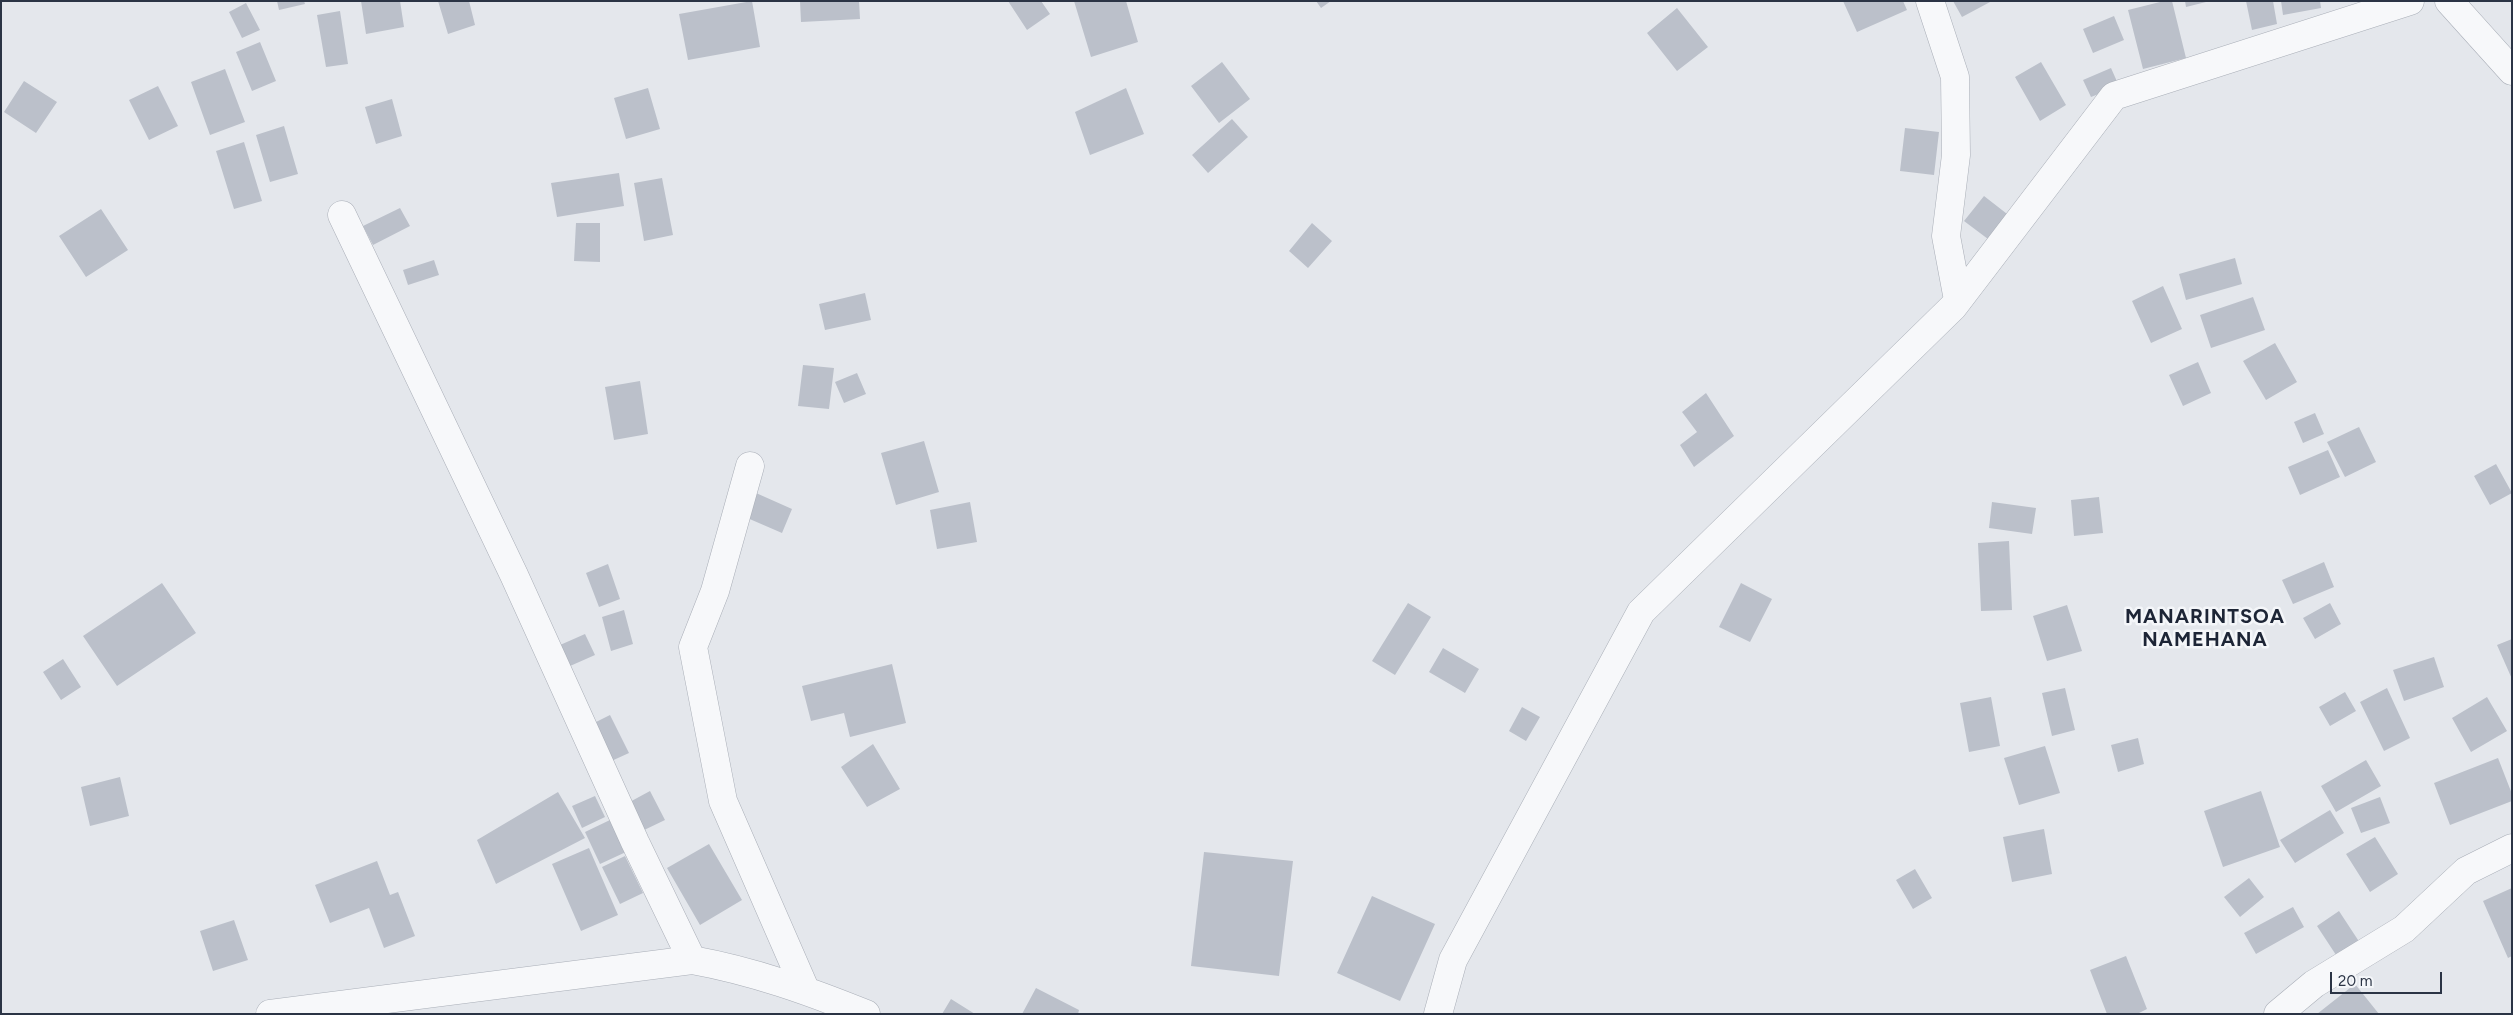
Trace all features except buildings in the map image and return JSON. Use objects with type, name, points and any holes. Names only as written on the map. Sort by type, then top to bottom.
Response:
[{"type":"street","points":[[1930,1],[1955,77],[1956,155],[1946,236],[1958,300]]},
{"type":"street","points":[[2449,1],[2512,70]]},
{"type":"street","points":[[1438,1014],[1453,960],[1641,612],[1958,300],[2114,96],[2401,3]]},
{"type":"street","points":[[342,215],[514,575],[635,842],[692,960]]},
{"type":"street","points":[[750,466],[714,592],[693,647],[723,801],[805,989]]},
{"type":"street","points":[[2278,1014],[2314,984],[2404,929],[2466,870],[2512,848]]},
{"type":"street","points":[[270,1014],[692,960],[737,968],[805,989],[866,1014]]},
{"type":"district","name":"MANARINTSOA NAMEHANA","points":[[2205,628]]}]
